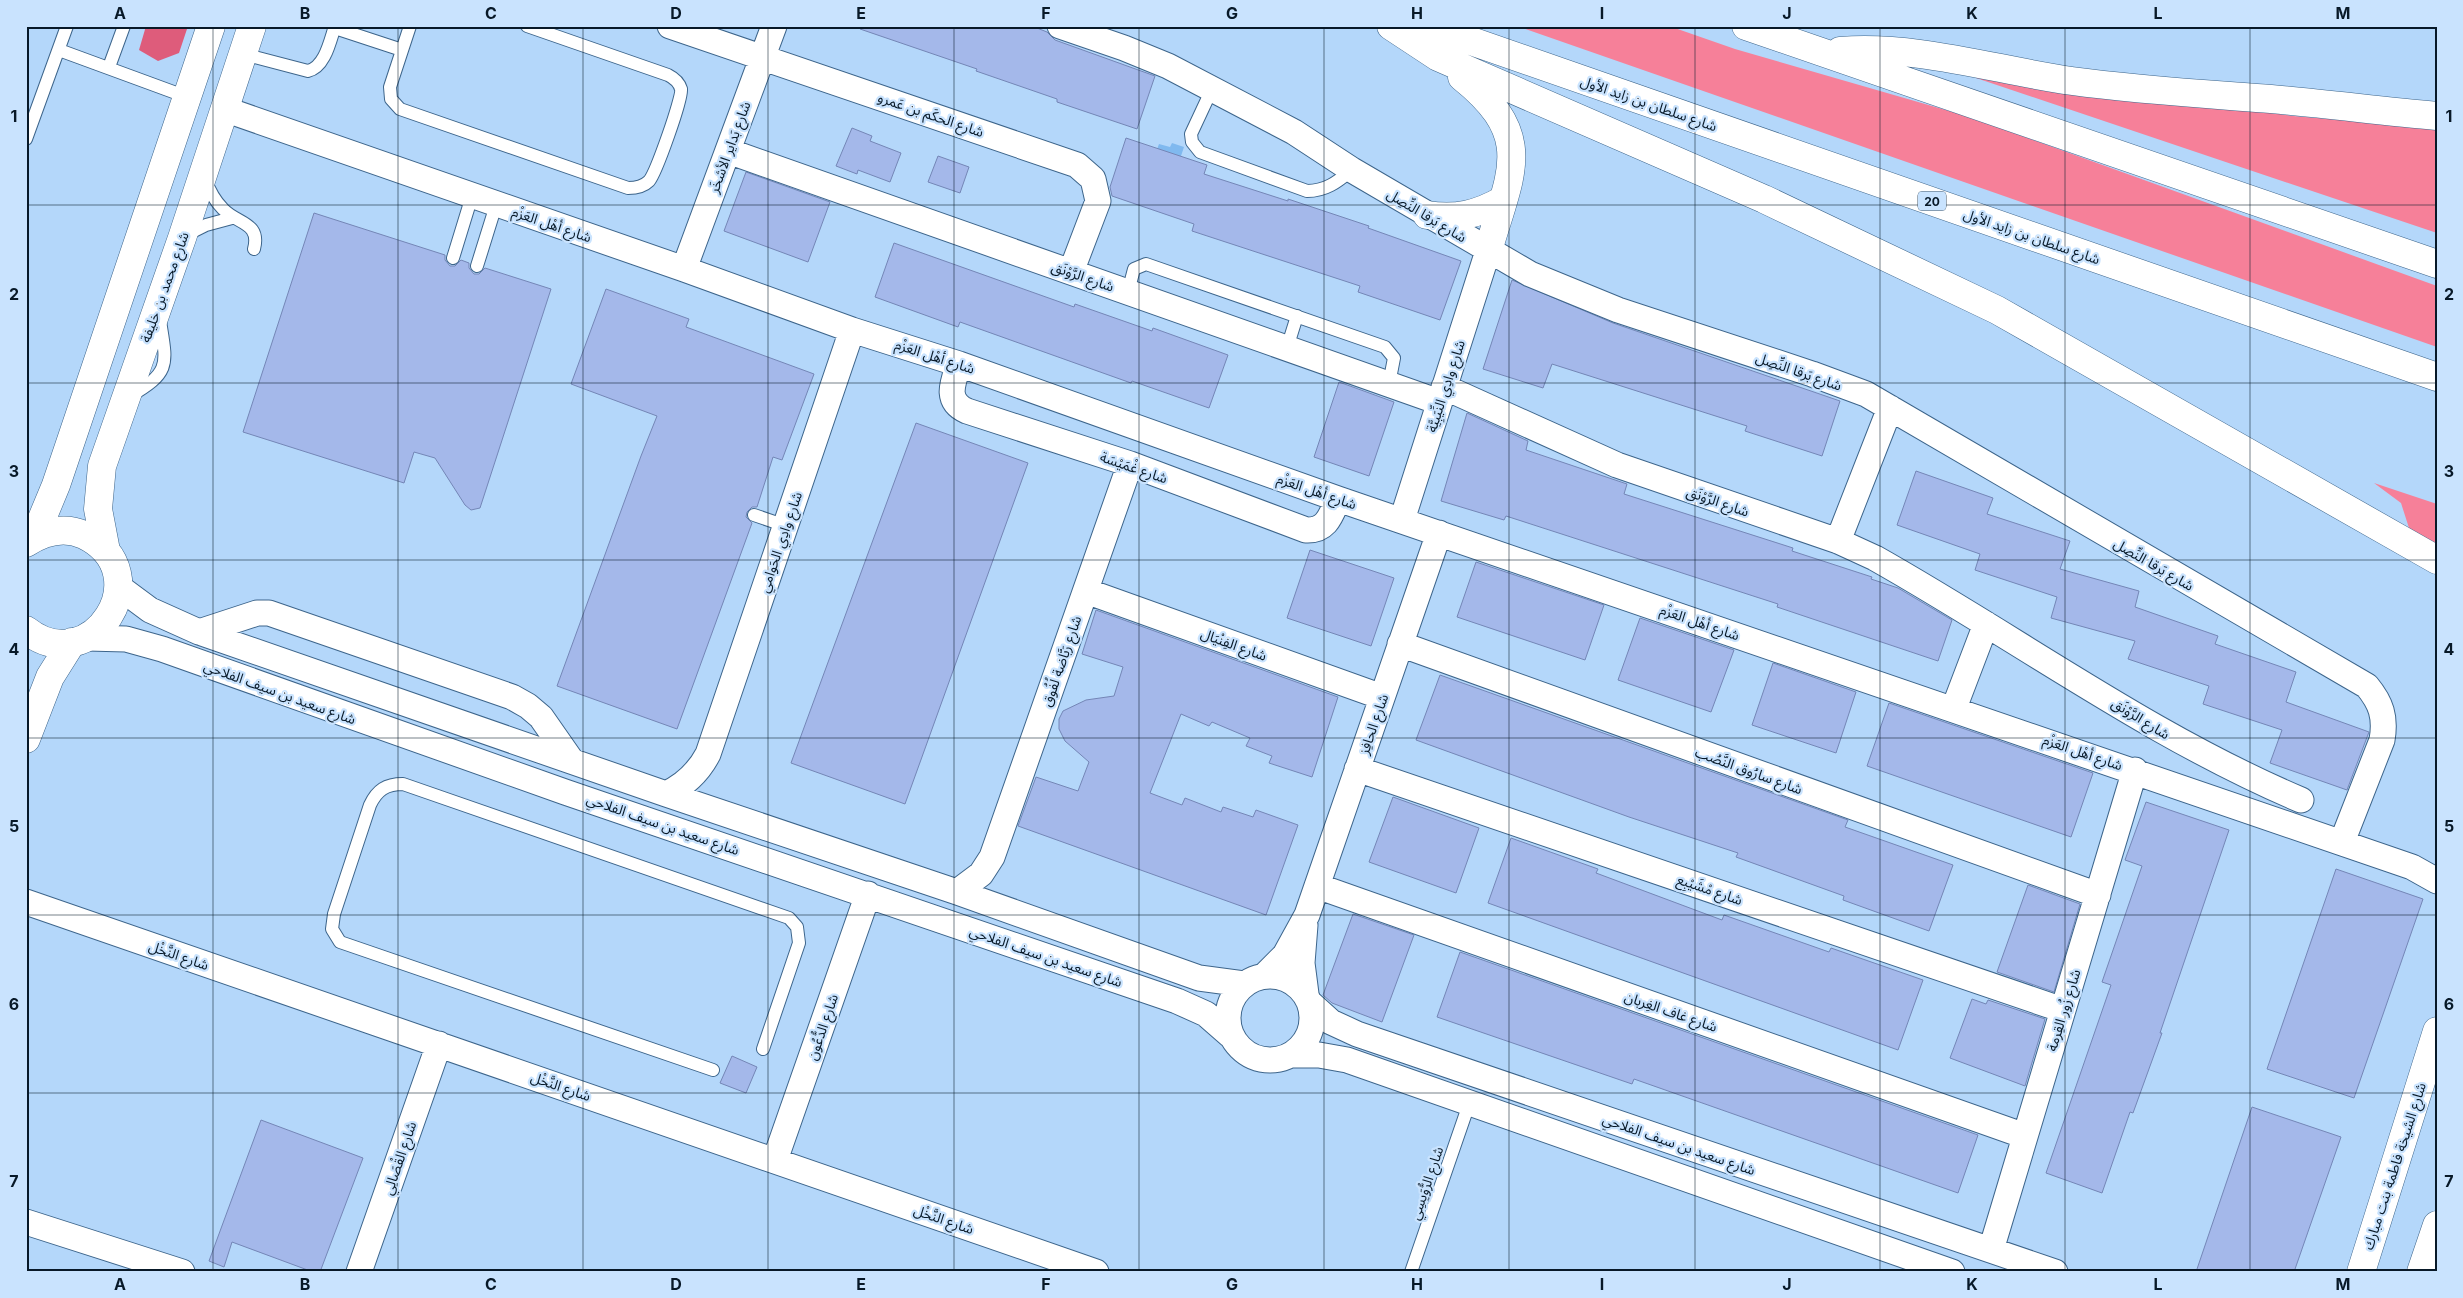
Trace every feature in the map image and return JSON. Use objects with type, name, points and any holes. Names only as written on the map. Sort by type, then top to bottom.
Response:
[{"type":"main road","points":[[30,541],[56,485],[211,26]]},
{"type":"main road","name":"شارع محمد بن خليفة","points":[[106,551],[100,531],[98,487],[102,466],[182,238],[252,26]]},
{"type":"main road","points":[[1391,26],[1438,57],[1488,99],[1503,121],[1510,140],[1512,161],[1510,181],[1488,251]]},
{"type":"main road","name":"شارع سلطان بن زايد الأول","points":[[1428,26],[2437,377]]},
{"type":"main road","points":[[1746,26],[2437,264]]},
{"type":"main road","points":[[1825,52],[1862,50],[1914,53],[2014,72],[2138,89],[2437,116]]},
{"type":"main road","points":[[1438,57],[1764,199],[1997,310],[2437,560]]},
{"type":"main road","points":[[1427,214],[1446,218],[1466,216],[1485,210],[1503,200]]},
{"type":"main road","points":[[26,739],[50,677],[79,640],[104,625],[115,607],[119,587],[116,568],[106,551],[95,540],[80,533],[65,530],[49,532],[30,541]]},
{"type":"main road","points":[[26,630],[44,641],[79,640]]},
{"type":"main road","name":"شارع الشيخة فاطمة بنت مبارك","points":[[2360,1267],[2437,1031]]},
{"type":"main road","points":[[2421,1272],[2437,1225]]},
{"type":"street","name":"شارع الحكَم بن عَمرو","points":[[670,26],[1067,161],[1086,171],[1093,180],[1098,201],[1072,272]]},
{"type":"street","name":"شارع بَداير الأشخَر","points":[[684,269],[774,26]]},
{"type":"street","name":"شارع بَرقا النِّصِل","points":[[1060,26],[1133,52],[1212,89],[1294,132],[1352,170],[1488,251],[1574,293],[1839,384],[1890,408],[2072,516],[2367,686],[2377,697],[2385,725],[2382,740],[2342,842]]},
{"type":"street","name":"شارع أهْل العَزْم","points":[[224,110],[684,269],[852,330],[959,364],[1338,499],[2412,866],[2437,882]]},
{"type":"street","name":"شارع الرَّوْنَق","points":[[728,151],[1389,384],[1442,394],[1534,426],[1618,465],[1838,541],[1883,562],[2184,744],[2242,774],[2301,800]]},
{"type":"street","name":"شارع وادِي النِّيَبِيَّة","points":[[1402,520],[1488,251]]},
{"type":"street","name":"شارع وادِي الحَوامي","points":[[666,794],[687,782],[708,754],[852,330]]},
{"type":"street","name":"شارع غْمَيْسَة","points":[[959,364],[951,391],[952,398],[960,408],[1130,464],[1306,530],[1313,530],[1325,525],[1338,499]]},
{"type":"street","points":[[1838,541],[1890,408]]},
{"type":"street","name":"شارع رَبَّاضة لُفُوق","points":[[957,892],[978,878],[992,857],[1130,464]]},
{"type":"street","name":"شارع الحافِز","points":[[1254,980],[1285,955],[1307,915],[1439,533]]},
{"type":"street","points":[[119,587],[150,610],[199,632],[666,794],[957,892],[1199,978],[1254,980],[1284,978],[1296,984],[1308,999],[1312,1020],[1310,1034],[1303,1046],[1292,1055],[1280,1060],[1256,1059],[1236,1045],[1230,1035],[1227,1021],[1228,1007],[1234,995],[1254,980]]},
{"type":"street","name":"شارع الفِنْيَال","points":[[1086,591],[1382,697]]},
{"type":"street","points":[[199,632],[257,613],[269,613],[469,682],[528,706],[548,726],[571,760]]},
{"type":"street","points":[[1954,708],[1986,624]]},
{"type":"street","name":"شارع سعيد بن سيف الفلاحي","points":[[79,640],[126,639],[162,649],[566,792],[868,894],[1192,1007],[1212,1019],[1230,1035]]},
{"type":"street","name":"شارع سارُوق النَّصُب","points":[[1400,644],[2098,895]]},
{"type":"street","points":[[2169,782],[2184,744]]},
{"type":"street","name":"شارع وادِي الحَوامي","points":[[708,754],[708,789],[717,811]]},
{"type":"street","name":"شارع مْشَيْبِع","points":[[1357,769],[2063,1010]]},
{"type":"street","name":"شارع زُور القِرمة","points":[[1991,1250],[2135,770]]},
{"type":"street","name":"شارع رَبَّاضة لُفُوق","points":[[992,857],[993,889],[1001,908]]},
{"type":"street","name":"شارع أهْل العَزْم","points":[[2412,866],[2437,868]]},
{"type":"street","name":"شارع غاف الغِربان","points":[[1317,886],[2026,1136]]},
{"type":"street","name":"شارع الدُّعُون","points":[[775,1160],[868,894]]},
{"type":"street","name":"شارع النَّخْل","points":[[26,902],[775,1160],[1038,1262],[1096,1272]]},
{"type":"street","name":"شارع الحافِز","points":[[1307,915],[1302,947],[1308,999]]},
{"type":"street","name":"شارع سعيد بن سيف الفلاحي","points":[[1308,999],[1331,1022],[1357,1034],[2055,1272]]},
{"type":"street","name":"شارع القْصَالِي","points":[[359,1272],[439,1044]]},
{"type":"street","points":[[1292,1055],[1319,1055],[1346,1060],[1952,1272]]},
{"type":"street","points":[[26,1222],[182,1272]]},
{"type":"lane","points":[[26,139],[67,26]]},
{"type":"lane","points":[[109,67],[124,26]]},
{"type":"lane","points":[[410,26],[390,87],[391,99],[400,109],[628,188],[635,188],[648,182],[656,171],[682,96],[678,83],[668,75],[527,26]]},
{"type":"lane","points":[[243,54],[302,70],[313,70],[322,61],[335,27],[402,50]]},
{"type":"lane","points":[[59,50],[187,97]]},
{"type":"lane","points":[[1212,89],[1191,134],[1192,142],[1200,152],[1307,191],[1330,187],[1352,170]]},
{"type":"lane","points":[[203,174],[214,198],[232,218],[251,227],[255,234],[254,249]]},
{"type":"lane","points":[[453,258],[472,196]]},
{"type":"lane","points":[[477,266],[496,205]]},
{"type":"lane","points":[[182,238],[206,225],[232,218]]},
{"type":"lane","points":[[1128,292],[1134,269],[1146,264],[1297,316],[1390,350],[1394,362],[1389,384]]},
{"type":"lane","points":[[1287,348],[1297,316]]},
{"type":"lane","points":[[754,515],[786,526]]},
{"type":"lane","points":[[713,1070],[340,942],[332,929],[334,914],[370,805],[379,791],[395,784],[403,784],[789,918],[797,928],[799,943],[763,1049]]},
{"type":"lane","name":"شارع الرُّوَيسِي","points":[[1411,1272],[1469,1104]]},
{"type":"shaded area","points":[[146,26],[188,26],[179,53],[158,61],[139,50]]},
{"type":"shaded area","points":[[1517,26],[1669,26],[1735,49],[1970,117],[2437,286],[2437,347]]},
{"type":"shaded area","points":[[1989,73],[2293,116],[2437,128],[2437,233],[1976,78]]},
{"type":"shaded area","points":[[2374,483],[2437,504],[2437,546],[2409,528],[2401,503]]},
{"type":"water","points":[[1172,143],[1184,147],[1177,168],[1153,160],[1159,144],[1170,147]]},
{"type":"building","points":[[861,26],[1032,26],[1047,32],[1055,40],[1155,76],[1137,129],[1057,102],[1057,99],[976,71],[977,69],[860,29]]},
{"type":"building","points":[[852,128],[872,136],[870,141],[901,153],[890,182],[858,170],[857,174],[836,166]]},
{"type":"building","points":[[1126,138],[1207,165],[1204,174],[1369,226],[1368,228],[1461,261],[1440,320],[1358,292],[1360,286],[1192,231],[1194,224],[1112,196],[1110,187]]},
{"type":"building","points":[[938,156],[969,167],[960,193],[928,182]]},
{"type":"building","points":[[746,172],[830,202],[808,262],[724,231]]},
{"type":"building","points":[[314,213],[445,255],[445,260],[450,266],[455,266],[461,260],[469,263],[469,268],[474,274],[479,274],[485,268],[551,289],[480,508],[471,510],[465,505],[435,458],[414,452],[404,483],[243,432]]},
{"type":"building","points":[[894,243],[1074,307],[1075,304],[1152,331],[1153,328],[1228,355],[1209,408],[1132,381],[1131,383],[960,322],[958,327],[875,297]]},
{"type":"building","points":[[1512,280],[1613,323],[1840,401],[1822,456],[1745,431],[1747,426],[1552,364],[1543,388],[1483,369]]},
{"type":"building","points":[[606,289],[689,319],[686,327],[814,374],[782,460],[773,457],[757,507],[752,507],[747,512],[746,517],[752,523],[677,729],[557,686],[657,416],[571,384]]},
{"type":"building","points":[[1339,382],[1394,402],[1369,476],[1314,457]]},
{"type":"building","points":[[1467,413],[1528,441],[1526,450],[1627,484],[1624,494],[1793,548],[1792,551],[1872,577],[1871,579],[1898,588],[1952,620],[1938,661],[1777,607],[1778,604],[1506,516],[1504,520],[1441,501]]},
{"type":"building","points":[[916,423],[1028,463],[905,804],[791,763]]},
{"type":"building","points":[[1916,471],[1993,498],[1987,514],[2070,541],[2060,569],[2139,591],[2135,607],[2218,636],[2215,644],[2296,672],[2286,702],[2369,732],[2347,790],[2270,763],[2282,730],[2203,704],[2209,686],[2128,659],[2135,641],[2051,618],[2057,597],[1975,570],[1980,554],[1897,525]]},
{"type":"building","points":[[1310,550],[1394,578],[1371,646],[1287,618]]},
{"type":"building","points":[[1476,562],[1604,605],[1585,660],[1457,617]]},
{"type":"building","points":[[1096,610],[1338,697],[1312,777],[1269,763],[1272,756],[1246,746],[1250,738],[1212,722],[1209,726],[1181,714],[1150,793],[1182,805],[1185,798],[1221,812],[1223,807],[1253,817],[1256,810],[1298,825],[1266,915],[1018,826],[1036,777],[1078,791],[1089,762],[1065,741],[1059,729],[1059,719],[1063,711],[1086,700],[1114,696],[1123,667],[1082,654]]},
{"type":"building","points":[[1640,618],[1734,650],[1711,712],[1618,680]]},
{"type":"building","points":[[1773,663],[1856,692],[1836,753],[1752,725]]},
{"type":"building","points":[[1440,675],[1848,820],[1845,827],[1953,865],[1929,931],[1843,900],[1844,896],[1736,857],[1738,853],[1629,817],[1416,740]]},
{"type":"building","points":[[1889,703],[2093,773],[2071,837],[1867,766]]},
{"type":"building","points":[[1393,797],[1479,828],[1456,893],[1369,862]]},
{"type":"building","points":[[2146,802],[2229,830],[2160,1033],[2162,1033],[2133,1113],[2130,1112],[2102,1193],[2046,1173],[2111,985],[2102,982],[2142,866],[2125,860]]},
{"type":"building","points":[[1511,838],[1598,869],[1596,873],[1722,920],[1724,915],[1829,952],[1831,948],[1923,980],[1898,1050],[1488,903]]},
{"type":"building","points":[[2336,869],[2423,899],[2354,1098],[2267,1069]]},
{"type":"building","points":[[2028,885],[2080,904],[2054,992],[1997,972]]},
{"type":"building","points":[[1353,914],[1414,935],[1382,1022],[1332,1003],[1323,995]]},
{"type":"building","points":[[1460,952],[1978,1135],[1958,1193],[1634,1079],[1632,1084],[1437,1017]]},
{"type":"building","points":[[1972,999],[1986,1004],[1988,1000],[2045,1019],[2025,1086],[1950,1058]]},
{"type":"building","points":[[732,1056],[757,1067],[746,1093],[720,1083]]},
{"type":"building","points":[[2252,1107],[2341,1137],[2294,1272],[2196,1272]]},
{"type":"building","points":[[261,1120],[363,1158],[320,1272],[313,1272],[232,1242],[224,1267],[209,1261]]}]
